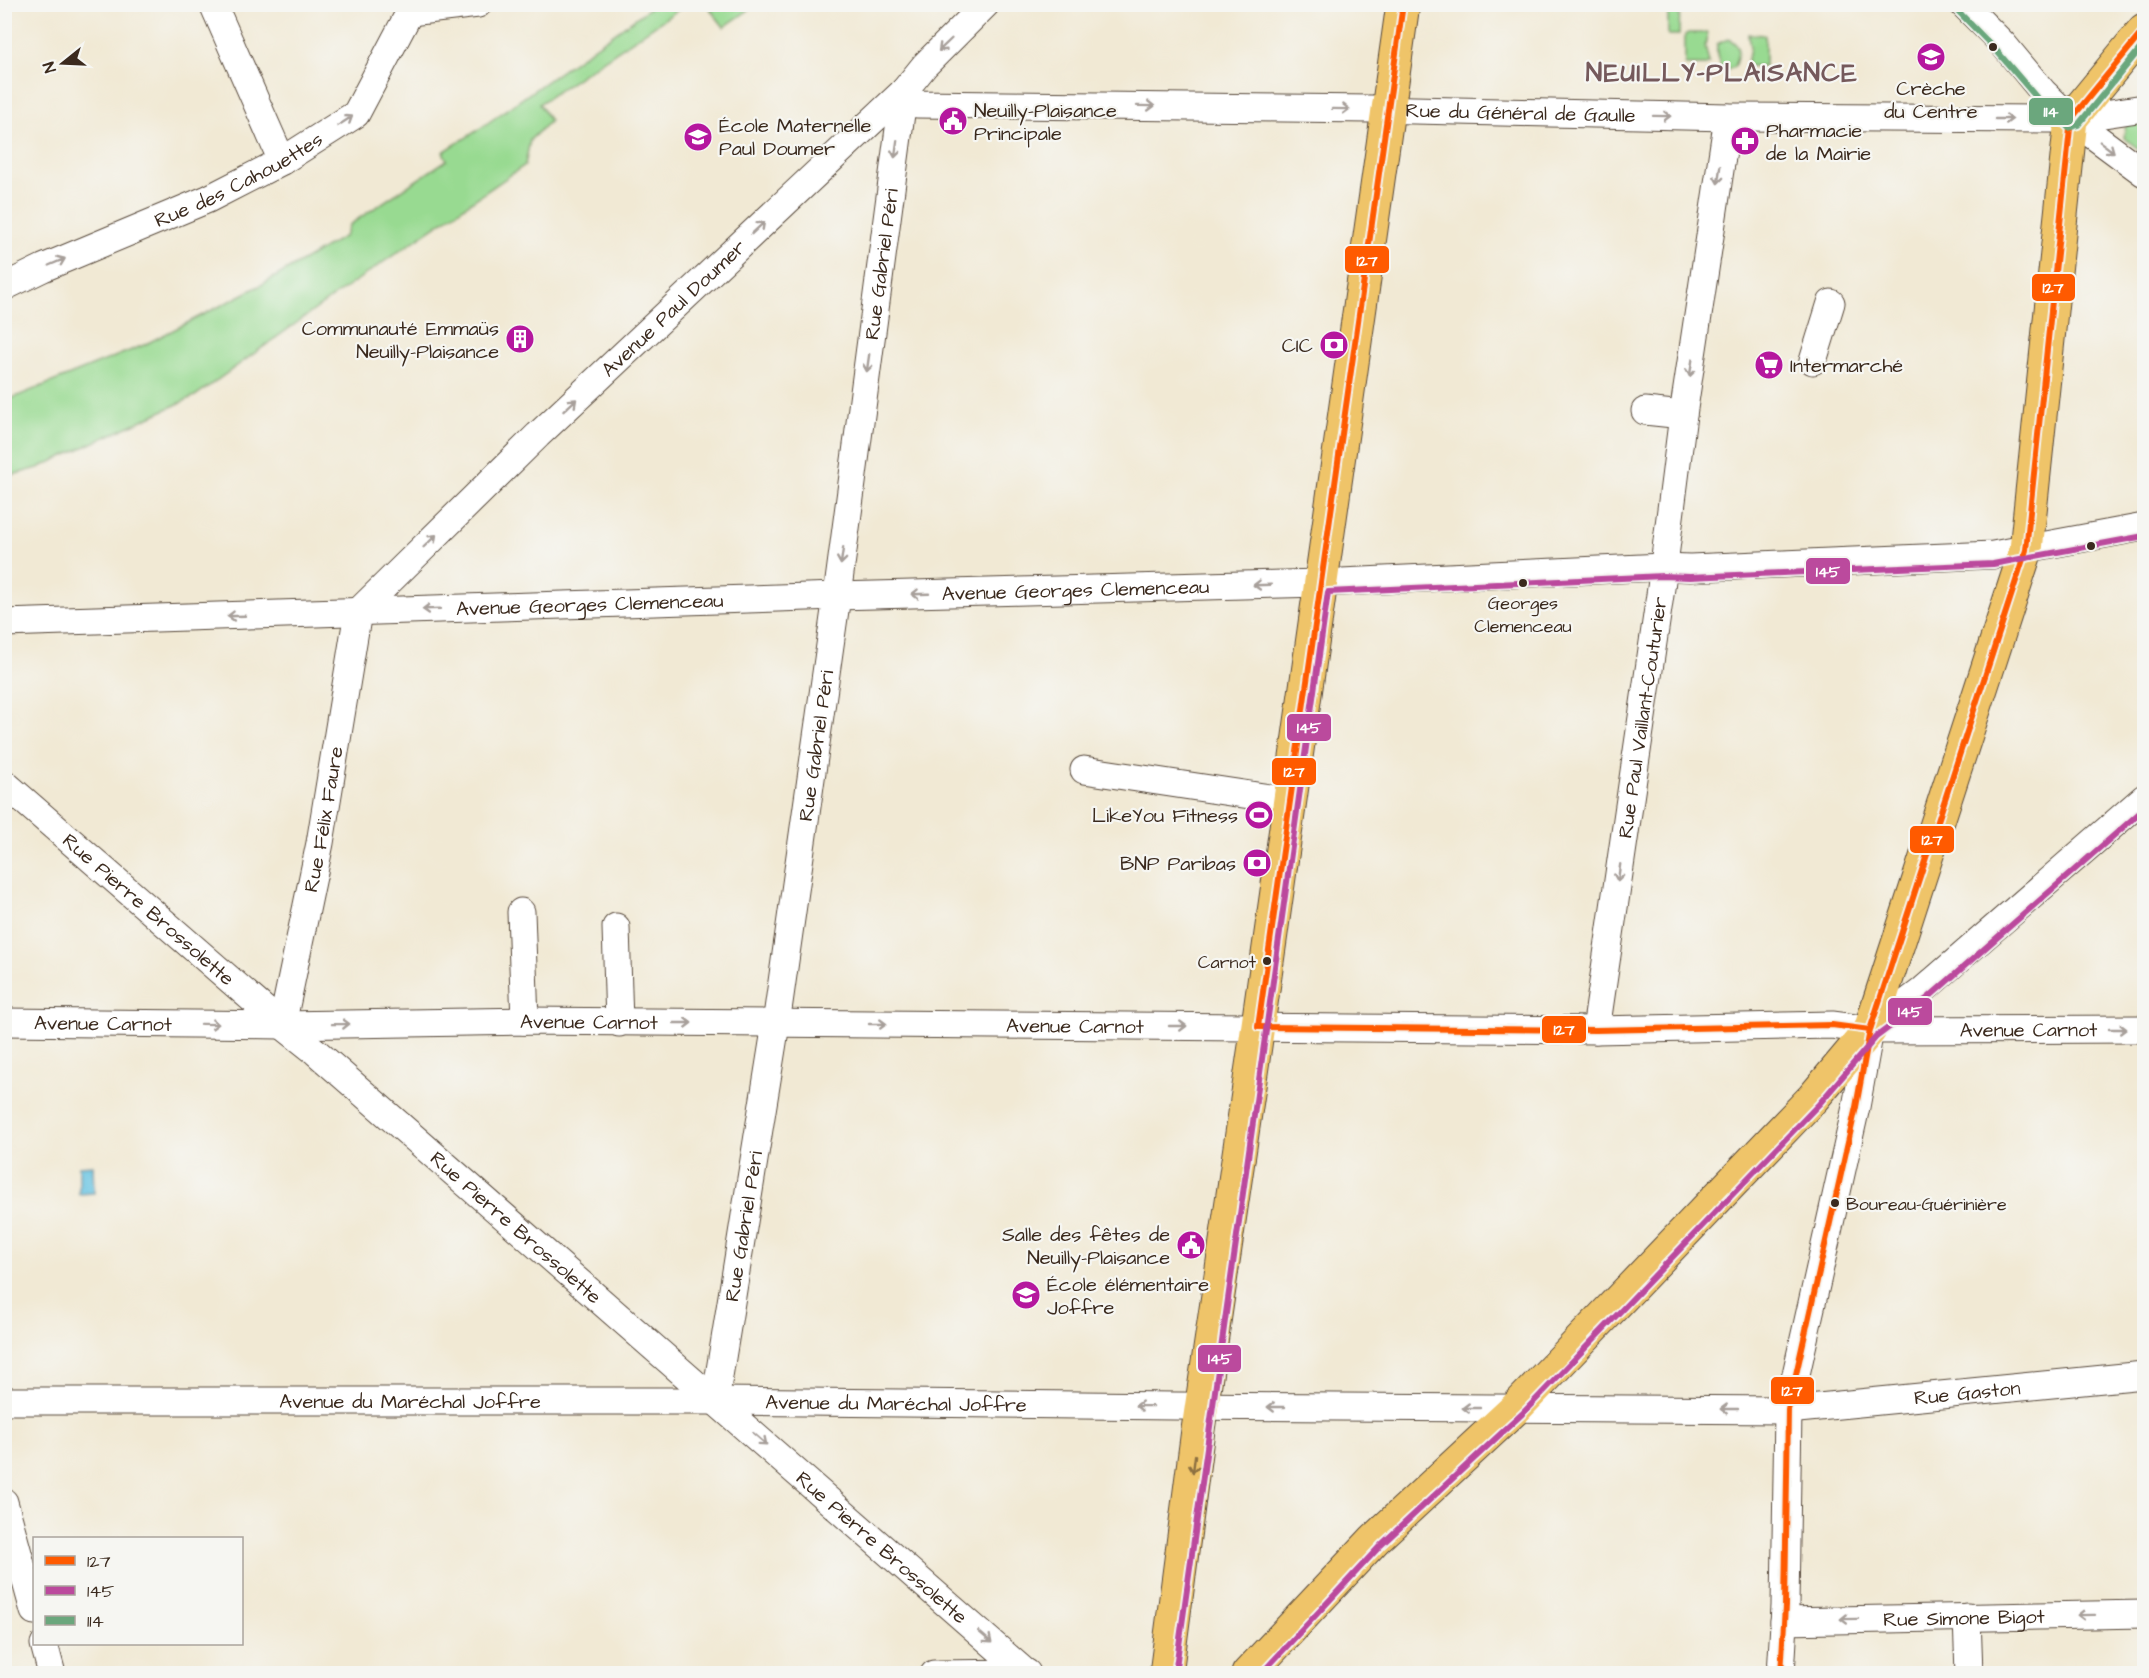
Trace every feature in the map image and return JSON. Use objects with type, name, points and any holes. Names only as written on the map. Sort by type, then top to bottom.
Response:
[{"type":"main road","points":[[1166,1674],[1202,1407],[1403,4]]},
{"type":"main road","points":[[1248,1674],[1375,1539],[1516,1408],[1813,1098],[1870,1030],[2026,550],[2071,119],[2145,30]]},
{"type":"street","points":[[213,4],[282,161]]},
{"type":"street","points":[[412,8],[478,4]]},
{"type":"street","name":"Avenue Paul Doumer","points":[[358,612],[547,427],[904,91],[925,64],[986,4]]},
{"type":"street","points":[[1963,4],[2003,44],[2043,92],[2071,119],[2145,173]]},
{"type":"street","name":"Rue des Cahouettes","points":[[4,287],[43,268],[208,199],[282,161],[356,114],[412,8]]},
{"type":"street","name":"Rue du Général de Gaulle","points":[[904,91],[916,104],[1388,109],[1728,117],[2071,119],[2145,108]]},
{"type":"street","name":"Rue Gabriel Péri","points":[[716,1401],[776,1023],[837,596],[904,91]]},
{"type":"street","name":"Rue Paul Vaillant-Couturier","points":[[1596,1030],[1728,117]]},
{"type":"street","points":[[1813,361],[1831,303]]},
{"type":"street","points":[[1644,411],[1683,416]]},
{"type":"street","name":"Avenue Georges Clemenceau","points":[[4,624],[837,596],[1320,583],[1994,555],[2145,527]]},
{"type":"street","name":"Rue Félix Faure","points":[[282,1025],[320,843],[358,612]]},
{"type":"street","points":[[1084,770],[1290,801]]},
{"type":"street","name":"Rue Pierre Brossolette","points":[[4,783],[316,1052],[1027,1673]]},
{"type":"street","points":[[1781,1674],[1788,1410],[1856,1107],[1870,1030],[1922,991],[2145,798]]},
{"type":"street","points":[[521,912],[525,1021]]},
{"type":"street","points":[[616,927],[619,1023]]},
{"type":"street","name":"Avenue Carnot","points":[[4,1022],[282,1025],[525,1021],[1596,1030],[1832,1025],[1870,1030],[2145,1029]]},
{"type":"street","name":"Rue Gaston","points":[[1788,1410],[2145,1375]]},
{"type":"street","name":"Avenue du Maréchal Joffre","points":[[4,1401],[716,1401],[1202,1407],[1788,1410]]},
{"type":"street","points":[[4,1502],[33,1607]]},
{"type":"street","name":"Rue Simone Bigot","points":[[1784,1621],[2145,1614]]},
{"type":"street","points":[[1967,1617],[1969,1674]]},
{"type":"street","points":[[44,1645],[52,1674]]},
{"type":"street","points":[[934,1674],[1027,1673]]},
{"type":"green space","points":[[654,5],[685,5],[539,104],[550,121],[530,140],[525,165],[334,296],[195,396],[38,468],[5,477],[5,401],[144,345],[263,284],[345,236],[349,225],[447,160],[443,152],[475,132]]},
{"type":"green space","points":[[707,5],[756,5],[724,27]]},
{"type":"green space","points":[[1668,5],[1680,5],[1679,35],[1668,35]]},
{"type":"green space","points":[[1708,33],[1705,45],[1709,63],[1706,65],[1685,65],[1685,35]]},
{"type":"green space","points":[[1748,34],[1765,35],[1765,66],[1747,64],[1750,48]]},
{"type":"green space","points":[[1728,39],[1735,44],[1738,51],[1734,67],[1727,70],[1719,63],[1717,44]]},
{"type":"green space","points":[[2144,121],[2144,153],[2124,138],[2126,124]]},
{"type":"water","points":[[93,1165],[94,1193],[79,1194],[79,1166]]},
{"type":"transit line","name":"127","points":[[1258,1027],[1403,4]]},
{"type":"transit line","name":"114","points":[[1957,10],[1996,50],[2037,98],[2069,128],[2078,125],[2144,44]]},
{"type":"transit line","name":"127","points":[[1781,1674],[1785,1606],[1788,1410],[1856,1107],[1870,1030],[2026,550],[2071,119],[2144,30]]},
{"type":"transit line","name":"145","points":[[1175,1674],[1328,592],[1663,576],[1690,577],[1993,564],[2144,536]]},
{"type":"transit line","name":"145","points":[[1261,1674],[1381,1545],[1522,1414],[1819,1104],[1876,1037],[1928,998],[2144,809]]},
{"type":"transit line","name":"127","points":[[1258,1027],[1596,1030],[1832,1025],[1870,1030]]},
{"type":"place","name":"Crèche du Centre","points":[[1931,57]]},
{"type":"place","name":"Neuilly-Plaisance Principale","points":[[953,121]]},
{"type":"place","name":"École Maternelle Paul Doumer","points":[[698,137]]},
{"type":"place","name":"Pharmacie de la Mairie","points":[[1745,141]]},
{"type":"place","name":"Communauté Emmaüs Neuilly-Plaisance","points":[[520,339]]},
{"type":"place","name":"CIC","points":[[1334,345]]},
{"type":"place","name":"Intermarché","points":[[1769,365]]},
{"type":"place","name":"Georges Clemenceau","points":[[1523,583]]},
{"type":"place","name":"LikeYou Fitness","points":[[1259,815]]},
{"type":"place","name":"BNP Paribas","points":[[1257,863]]},
{"type":"place","name":"Carnot","points":[[1267,961]]},
{"type":"place","name":"Boureau-Guérinière","points":[[1835,1203]]},
{"type":"place","name":"Salle des fêtes de Neuilly-Plaisance","points":[[1191,1245]]},
{"type":"place","name":"École élémentaire Joffre","points":[[1026,1295]]},
{"type":"district","name":"NEUILLY-PLAISANCE","points":[[1722,72]]}]
